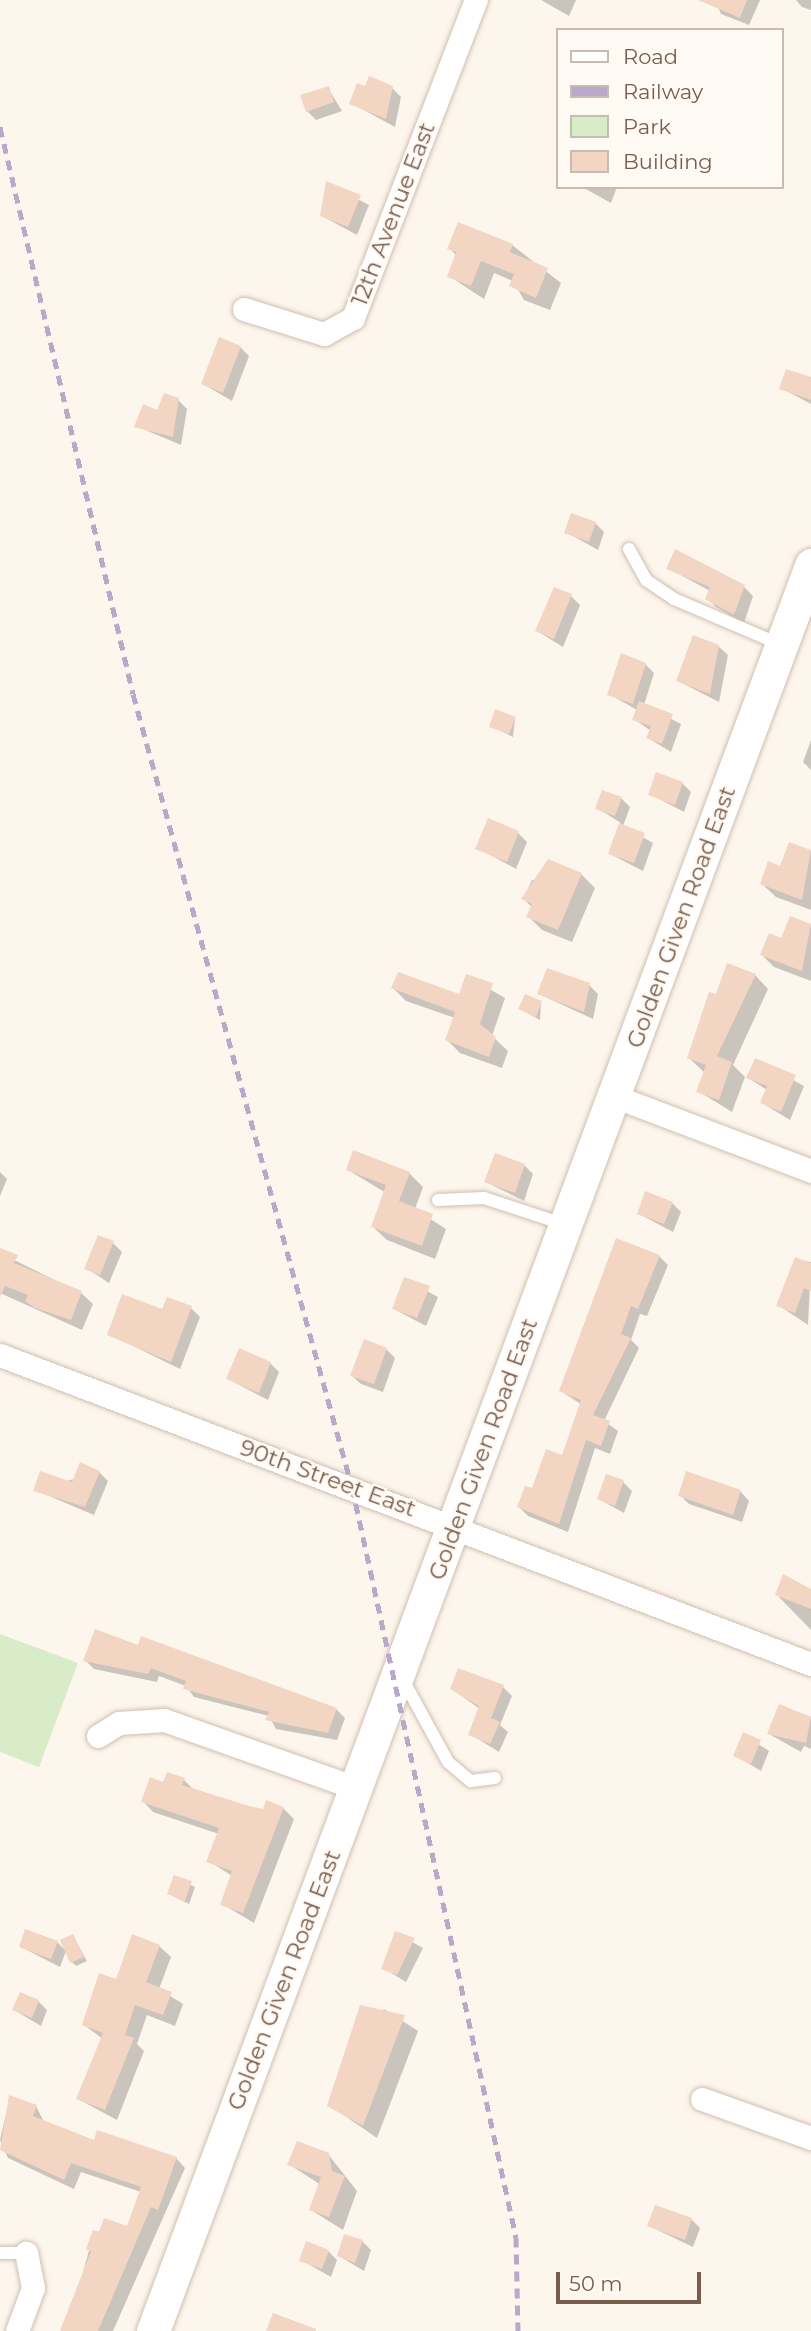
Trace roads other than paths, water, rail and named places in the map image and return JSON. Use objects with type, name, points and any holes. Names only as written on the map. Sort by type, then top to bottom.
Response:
[{"type":"street","name":"12th Avenue East","points":[[244,309],[324,334],[353,317],[476,0]]},
{"type":"street","name":"Golden Given Road East","points":[[153,2331],[811,565]]},
{"type":"street","points":[[614,1096],[811,1171]]},
{"type":"street","name":"90th Street East","points":[[0,1355],[455,1525],[811,1664]]},
{"type":"street","points":[[98,1737],[119,1723],[164,1720],[356,1788]]},
{"type":"street","points":[[702,2099],[811,2138]]},
{"type":"street","points":[[18,2331],[33,2288],[26,2253]]},
{"type":"lane","points":[[629,549],[646,580],[674,599],[782,645]]},
{"type":"lane","points":[[438,1200],[484,1198],[566,1225]]},
{"type":"lane","points":[[400,1673],[448,1762],[471,1781],[495,1778]]},
{"type":"lane","points":[[0,2253],[26,2253]]},
{"type":"railway","points":[[0,127],[133,694],[352,1487],[516,2237],[518,2331]]}]
